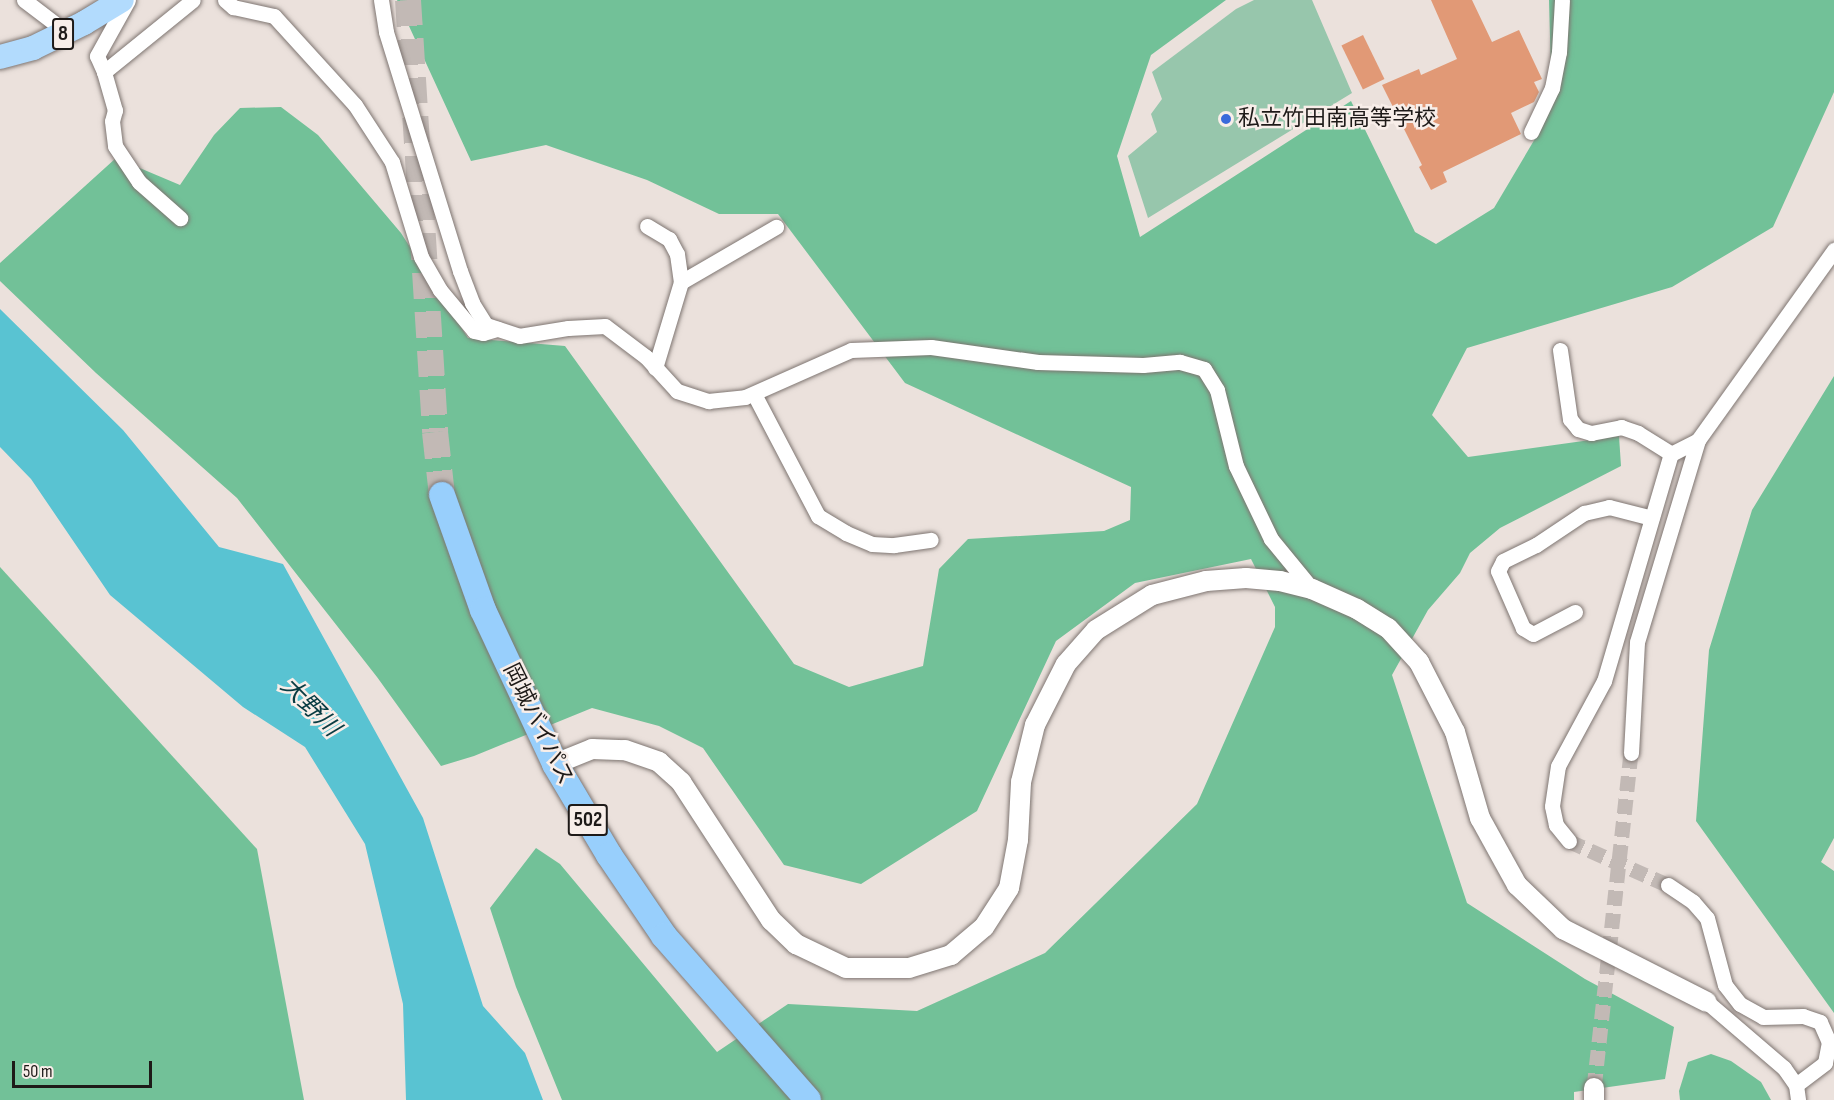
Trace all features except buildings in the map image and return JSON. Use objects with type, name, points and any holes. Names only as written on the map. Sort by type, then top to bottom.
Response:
[{"type":"highway","name":"岡城バイパス","points":[[442,495],[483,610],[555,764],[609,855],[663,936],[808,1100]]},
{"type":"main road","name":"8","points":[[0,57],[33,48],[122,0]]},
{"type":"street","points":[[24,0],[66,32]]},
{"type":"street","points":[[128,0],[97,56],[115,110],[112,121],[116,146],[138,182],[180,218]]},
{"type":"street","points":[[104,72],[193,0]]},
{"type":"street","points":[[225,0],[233,7],[274,16],[355,105],[392,162],[421,256],[440,290],[474,331],[483,333],[498,329]]},
{"type":"street","points":[[381,0],[390,43],[460,271],[472,303],[486,325],[519,336],[568,328],[605,326],[656,368],[677,391],[708,400],[746,397],[851,350],[931,347],[1038,362],[1143,365],[1180,362],[1204,369],[1217,390],[1236,466],[1271,539],[1312,589]]},
{"type":"street","points":[[1531,132],[1552,88],[1559,52],[1562,0]]},
{"type":"street","points":[[647,226],[669,240],[677,254],[681,282],[656,368]]},
{"type":"street","points":[[681,282],[776,227]]},
{"type":"street","points":[[1631,753],[1637,642],[1698,440],[1834,250]]},
{"type":"street","points":[[1560,350],[1570,419],[1578,429],[1591,433],[1621,427],[1638,434],[1671,454]]},
{"type":"street","points":[[754,394],[818,516],[846,533],[872,544],[894,545],[932,540]]},
{"type":"street","points":[[1569,841],[1556,825],[1552,806],[1558,766],[1604,681],[1671,454],[1698,440]]},
{"type":"street","points":[[1575,612],[1533,634],[1523,628],[1498,571],[1503,561],[1536,545],[1584,513],[1609,507],[1652,518]]},
{"type":"street","points":[[555,764],[591,749],[625,750],[658,762],[681,782],[771,920],[795,944],[846,968],[909,968],[951,955],[984,927],[1009,888],[1018,840],[1021,782],[1035,725],[1066,664],[1096,630],[1152,595],[1206,581],[1246,578],[1280,581],[1312,589],[1357,609],[1388,628],[1419,662],[1455,732],[1480,818],[1517,885],[1563,929],[1707,1002],[1784,1068],[1797,1093],[1825,1063],[1829,1042],[1820,1022],[1803,1016],[1763,1017],[1740,1004],[1725,985],[1707,918],[1693,902],[1668,885]]},
{"type":"green space","points":[[397,0],[1226,0],[1151,55],[1117,156],[1140,237],[1351,101],[1415,232],[1436,244],[1494,208],[1536,137],[1551,74],[1549,0],[1834,0],[1834,92],[1773,227],[1672,287],[1467,348],[1432,415],[1468,457],[1619,436],[1621,466],[1500,528],[1470,553],[1460,573],[1428,610],[1392,675],[1467,903],[1585,979],[1674,1027],[1665,1079],[1574,1092],[1574,1100],[562,1100],[516,987],[490,908],[536,848],[560,864],[717,1052],[788,1004],[917,1011],[1045,953],[1197,804],[1275,627],[1275,607],[1251,559],[1135,583],[1056,641],[977,811],[861,884],[784,865],[703,748],[659,726],[592,708],[474,756],[441,766],[377,677],[237,498],[96,373],[0,281],[0,263],[116,158],[180,185],[214,135],[240,108],[281,107],[318,135],[401,233],[468,338],[565,346],[794,664],[849,687],[923,666],[939,569],[968,539],[1104,531],[1130,520],[1131,487],[905,383],[778,214],[719,214],[647,180],[546,145],[471,161]]},
{"type":"green space","points":[[1254,0],[1312,0],[1352,93],[1148,218],[1128,156],[1157,132],[1151,114],[1162,99],[1152,72],[1236,9]]},
{"type":"green space","points":[[1834,376],[1834,838],[1821,862],[1834,871],[1834,1013],[1696,821],[1709,650],[1752,510]]},
{"type":"green space","points":[[0,567],[257,849],[304,1100],[0,1100]]},
{"type":"green space","points":[[1711,1054],[1731,1061],[1761,1082],[1771,1100],[1680,1100],[1679,1091],[1688,1062]]},
{"type":"water","name":"大野川","points":[[0,309],[123,430],[219,547],[283,564],[423,818],[483,1006],[525,1053],[543,1100],[406,1100],[403,1004],[365,844],[305,747],[243,707],[110,595],[31,479],[0,447]]},
{"type":"tunnel","points":[[408,0],[435,432],[442,495]]},
{"type":"tunnel","points":[[1594,1088],[1631,753]]},
{"type":"tunnel","points":[[1569,841],[1668,885]]},
{"type":"place","name":"私立竹田南高等学校","points":[[1226,119]]}]
